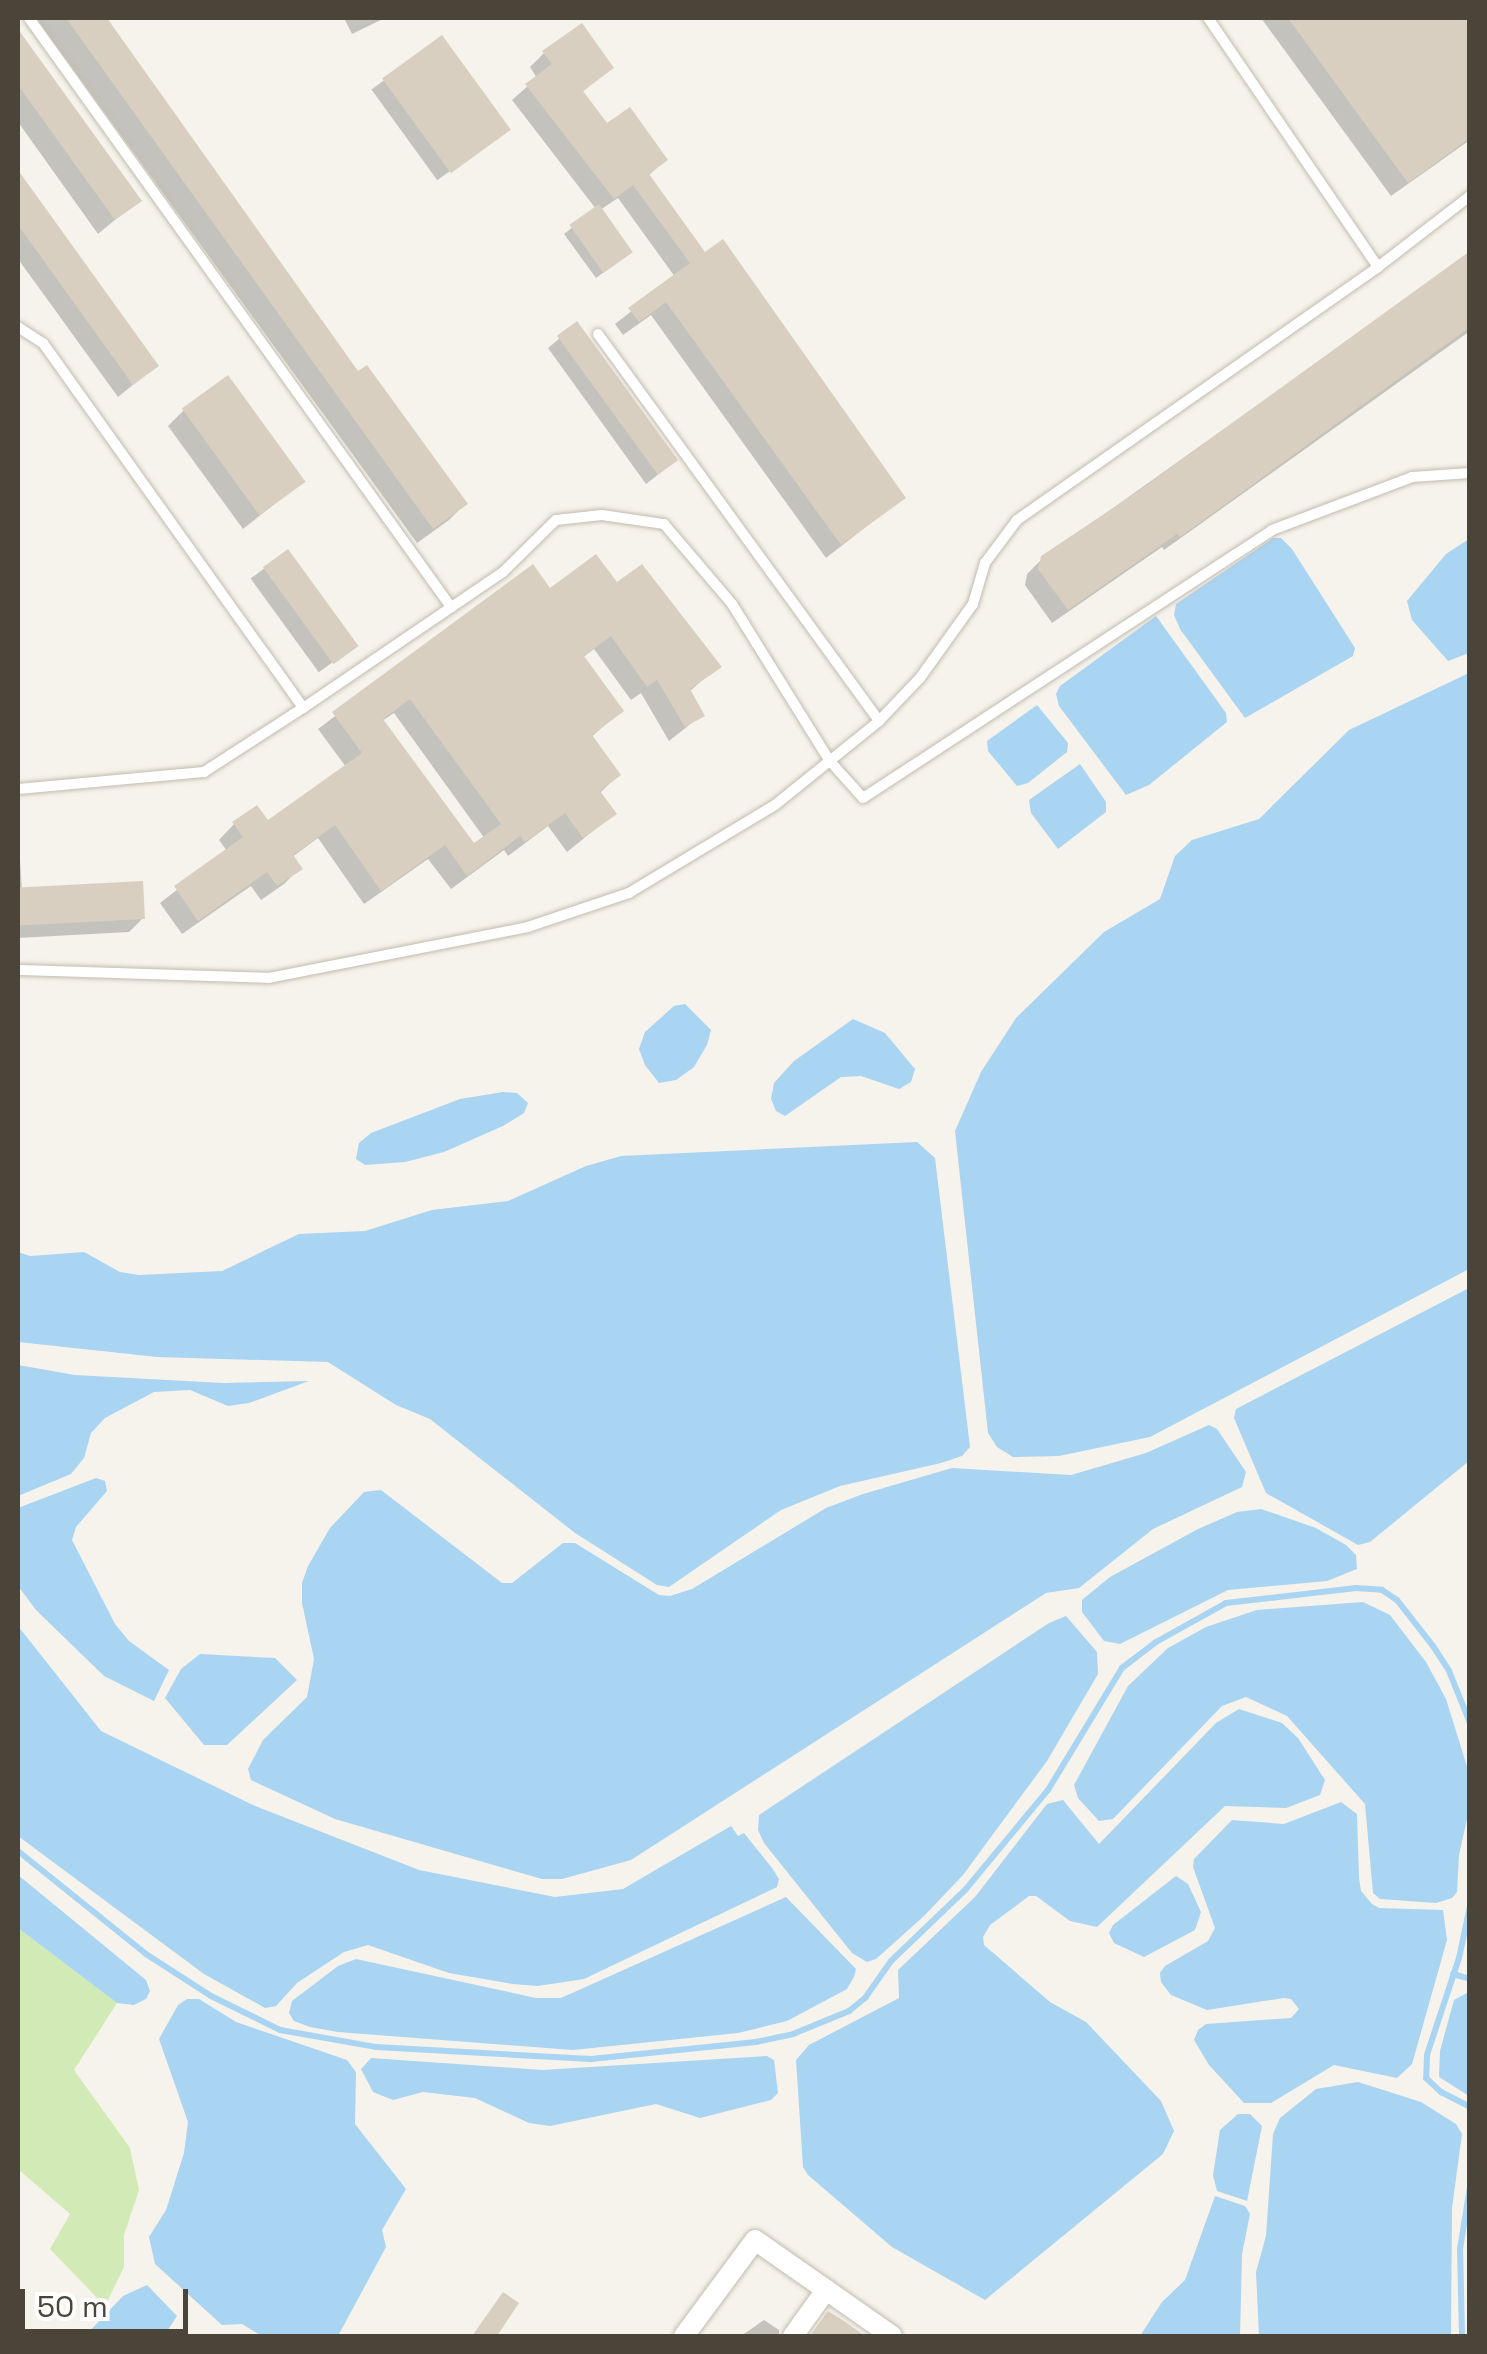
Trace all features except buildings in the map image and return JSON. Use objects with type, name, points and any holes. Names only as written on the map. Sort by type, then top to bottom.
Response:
[{"type":"street","points":[[684,2336],[755,2240],[892,2336]]},
{"type":"street","points":[[793,2336],[826,2290]]},
{"type":"lane","points":[[29,18],[451,607]]},
{"type":"lane","points":[[1208,18],[1378,268]]},
{"type":"lane","points":[[18,970],[269,978],[528,926],[630,894],[775,805],[878,721],[920,678],[973,604],[985,563],[1016,520],[1378,268],[1470,196]]},
{"type":"lane","points":[[18,326],[43,343],[302,708]]},
{"type":"lane","points":[[598,334],[878,721]]},
{"type":"lane","points":[[18,789],[204,772],[504,572],[556,520],[602,515],[664,524],[732,604],[828,760],[863,798],[1272,530],[1412,476],[1470,473]]},
{"type":"green space","points":[[18,1928],[117,2003],[74,2070],[130,2148],[139,2190],[124,2235],[124,2267],[105,2306],[50,2249],[70,2214],[18,2169]]},
{"type":"water","points":[[1273,538],[1281,538],[1292,549],[1355,648],[1353,656],[1245,718],[1180,629],[1174,615],[1176,604]]},
{"type":"water","points":[[1469,539],[1469,653],[1448,661],[1412,620],[1407,601],[1446,554]]},
{"type":"water","points":[[1156,616],[1226,713],[1227,722],[1149,785],[1126,795],[1059,706],[1056,694],[1060,686]]},
{"type":"water","points":[[1469,673],[1469,1269],[1150,1437],[1059,1456],[1013,1457],[997,1447],[988,1433],[955,1131],[981,1072],[1016,1018],[1104,932],[1160,899],[1175,856],[1192,840],[1259,819],[1349,730]]},
{"type":"water","points":[[1037,705],[1068,743],[1067,752],[1028,783],[1017,786],[988,751],[987,741]]},
{"type":"water","points":[[1080,764],[1106,802],[1106,812],[1058,849],[1031,813],[1029,800]]},
{"type":"water","points":[[685,1004],[711,1030],[707,1045],[694,1067],[676,1080],[659,1083],[639,1049],[645,1032],[674,1006]]},
{"type":"water","points":[[853,1019],[885,1033],[915,1069],[911,1082],[899,1089],[861,1076],[841,1077],[785,1116],[776,1111],[771,1099],[774,1083],[794,1061]]},
{"type":"water","points":[[517,1093],[528,1103],[524,1113],[503,1126],[444,1152],[405,1162],[365,1165],[356,1159],[359,1143],[371,1133],[460,1099]]},
{"type":"water","points":[[917,1142],[935,1158],[970,1447],[962,1456],[941,1463],[840,1486],[781,1510],[669,1587],[657,1585],[575,1533],[430,1419],[396,1405],[328,1362],[157,1357],[18,1342],[18,1252],[30,1256],[84,1252],[120,1272],[139,1275],[222,1271],[299,1234],[365,1231],[432,1210],[508,1201],[586,1166],[621,1156]]},
{"type":"water","points":[[1469,1288],[1469,1461],[1370,1542],[1358,1545],[1266,1493],[1234,1418],[1236,1409]]},
{"type":"water","points":[[18,1365],[75,1375],[223,1383],[309,1381],[249,1403],[228,1406],[190,1390],[154,1392],[105,1418],[91,1433],[84,1458],[71,1474],[18,1496]]},
{"type":"water","points":[[1209,1425],[1217,1429],[1246,1472],[1242,1487],[1153,1529],[1079,1588],[1046,1593],[631,1860],[562,1879],[542,1879],[335,1819],[251,1780],[248,1769],[263,1740],[307,1697],[314,1659],[302,1603],[302,1583],[308,1566],[330,1528],[364,1492],[381,1490],[502,1583],[512,1583],[563,1543],[575,1543],[659,1595],[670,1596],[692,1589],[826,1508],[863,1494],[952,1468],[1071,1475],[1146,1453]]},
{"type":"water","points":[[96,1478],[105,1481],[107,1491],[76,1527],[72,1540],[115,1624],[129,1641],[169,1670],[154,1701],[104,1676],[36,1610],[18,1586],[18,1508]]},
{"type":"water","points":[[1261,1509],[1316,1528],[1346,1545],[1356,1555],[1357,1569],[1327,1581],[1228,1590],[1120,1644],[1104,1641],[1082,1612],[1082,1600],[1110,1577],[1198,1529],[1237,1512]]},
{"type":"water","points":[[1363,1602],[1390,1615],[1426,1662],[1446,1699],[1469,1773],[1469,1810],[1459,1855],[1457,1892],[1452,1898],[1436,1903],[1380,1899],[1373,1893],[1365,1804],[1287,1716],[1246,1697],[1222,1706],[1113,1819],[1099,1821],[1078,1798],[1074,1785],[1128,1686],[1168,1648],[1206,1627],[1257,1610]]},
{"type":"water","points":[[1066,1616],[1097,1652],[1098,1674],[1047,1761],[963,1875],[924,1916],[876,1959],[867,1962],[852,1953],[764,1843],[758,1830],[759,1815],[1049,1623]]},
{"type":"water","points":[[18,1626],[101,1731],[253,1805],[419,1870],[555,1897],[623,1889],[731,1826],[738,1836],[744,1833],[772,1868],[779,1879],[777,1887],[584,1979],[538,1986],[513,1984],[449,1973],[368,1945],[344,1952],[297,1983],[276,2006],[265,2008],[204,1974],[18,1836]]},
{"type":"water","points":[[200,1654],[275,1658],[297,1680],[227,1745],[204,1745],[165,1698],[181,1669]]},
{"type":"water","points":[[1239,1709],[1282,1723],[1298,1738],[1325,1780],[1320,1795],[1286,1808],[1225,1806],[1097,1927],[1070,1921],[1036,1896],[1029,1896],[990,1925],[983,1937],[984,1945],[1050,2002],[1086,2022],[1161,2101],[1174,2131],[1163,2154],[985,2300],[892,2247],[808,2175],[803,2167],[796,2060],[809,2045],[899,1998],[898,1970],[975,1897],[1047,1804],[1063,1800],[1099,1844],[1216,1723]]},
{"type":"water","points":[[1341,1802],[1357,1814],[1361,1891],[1372,1904],[1379,1908],[1443,1910],[1447,1940],[1412,2064],[1397,2078],[1334,2065],[1271,2103],[1244,2103],[1209,2065],[1194,2040],[1198,2030],[1206,2024],[1291,2018],[1299,2009],[1291,1999],[1284,1998],[1207,2010],[1171,1995],[1161,1982],[1160,1973],[1165,1966],[1208,1941],[1215,1928],[1193,1867],[1194,1859],[1232,1820],[1284,1824]]},
{"type":"water","points":[[18,1875],[146,1980],[150,1991],[146,1999],[134,2005],[117,2003],[18,1928]]},
{"type":"water","points":[[1176,1876],[1188,1884],[1201,1912],[1195,1930],[1144,1957],[1114,1943],[1109,1933],[1113,1925]]},
{"type":"water","points":[[786,1897],[856,1969],[854,1977],[847,1989],[787,2021],[738,2033],[573,2050],[338,2032],[294,2021],[289,2013],[292,2001],[338,1966],[356,1959],[536,1998],[561,1998]]},
{"type":"water","points":[[1467,1993],[1469,2096],[1439,2077],[1440,2051],[1454,2000]]},
{"type":"water","points":[[187,1999],[199,1999],[236,2022],[347,2060],[356,2072],[355,2124],[406,2189],[382,2230],[386,2247],[338,2336],[262,2336],[242,2324],[222,2325],[155,2264],[149,2237],[166,2210],[184,2153],[188,2122],[159,2039],[178,2005]]},
{"type":"water","points":[[767,2056],[774,2060],[778,2093],[771,2100],[700,2118],[656,2104],[550,2126],[529,2123],[475,2098],[423,2092],[393,2100],[373,2092],[361,2069],[371,2058],[542,2070]]},
{"type":"water","points":[[1358,2082],[1421,2102],[1456,2124],[1462,2134],[1452,2208],[1451,2336],[1259,2336],[1256,2272],[1266,2236],[1273,2134],[1280,2118],[1316,2089]]},
{"type":"water","points":[[1238,2114],[1250,2114],[1262,2126],[1247,2201],[1217,2191],[1213,2175],[1220,2130]]},
{"type":"water","points":[[1215,2196],[1245,2206],[1250,2214],[1242,2254],[1240,2336],[1140,2336],[1162,2302],[1185,2280]]},
{"type":"water","points":[[147,2285],[177,2316],[164,2336],[85,2336],[123,2296]]},
{"type":"waterway","points":[[18,1851],[146,1954],[211,1996],[280,2030],[376,2047],[591,2059],[756,2042],[793,2034],[849,2011],[865,1998],[891,1961],[966,1889],[1048,1790],[1122,1668],[1156,1642],[1226,1603],[1356,1588],[1382,1590],[1397,1600],[1433,1646],[1449,1671],[1470,1723]]},
{"type":"waterway","points":[[1470,1906],[1459,1958],[1427,2055],[1426,2078],[1441,2092],[1470,2107]]},
{"type":"waterway","points":[[1453,1974],[1470,1979]]},
{"type":"waterway","points":[[1462,2336],[1460,2249],[1470,2187]]}]
